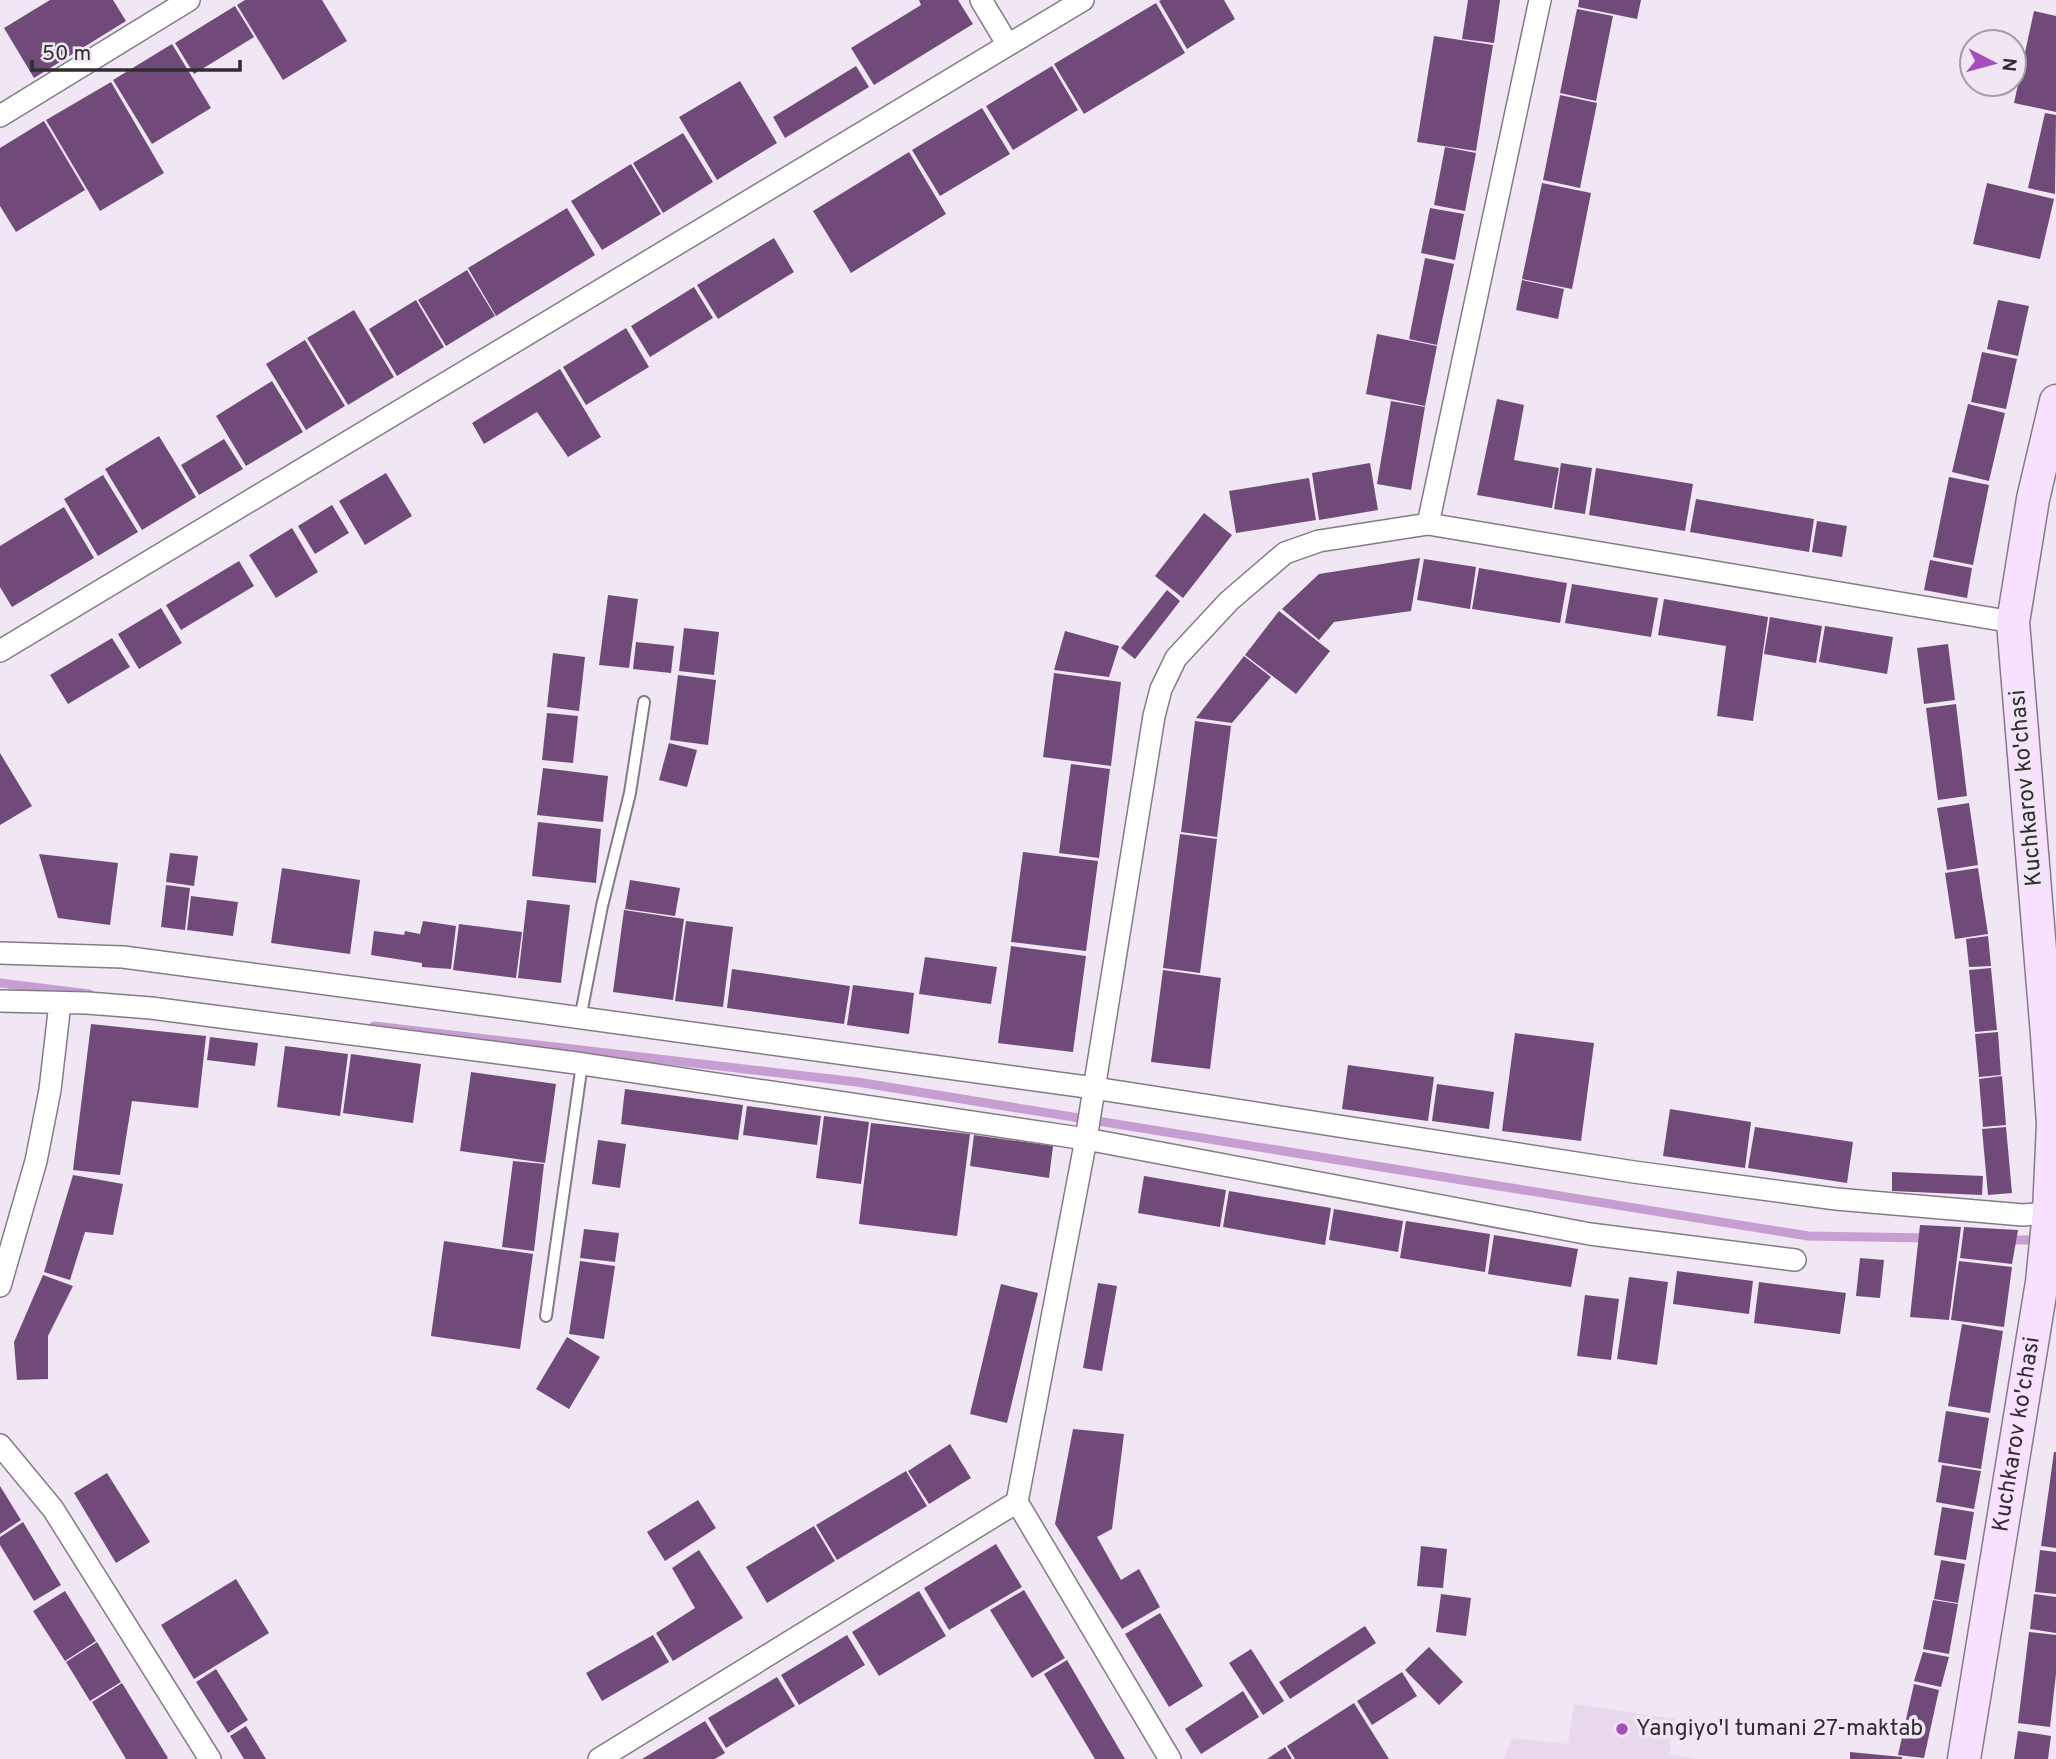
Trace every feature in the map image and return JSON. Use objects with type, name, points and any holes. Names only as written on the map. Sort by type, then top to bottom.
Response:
[{"type":"main road","name":"Kuchkarov ko'chasi","points":[[1964,1759],[2053,1212],[2053,1124],[2048,1035],[2013,622],[2033,499],[2056,401]]},
{"type":"street","points":[[0,116],[189,0]]},
{"type":"street","points":[[981,0],[1008,45]]},
{"type":"street","points":[[3,642],[1083,0]]},
{"type":"street","points":[[1428,524],[1540,0]]},
{"type":"street","points":[[1170,1759],[1017,1502],[1086,1137],[1154,716],[1161,690],[1177,658],[1229,601],[1285,553],[1319,541],[1428,524],[2013,622]]},
{"type":"street","points":[[0,953],[123,957],[1093,1091],[1634,1172],[1836,1199],[2023,1215],[2053,1212]]},
{"type":"street","points":[[0,1001],[151,1008],[582,1064],[1086,1137],[1590,1234],[1795,1260]]},
{"type":"street","points":[[0,1286],[36,1161],[50,1090],[60,1003]]},
{"type":"street","points":[[0,1445],[53,1509],[210,1759]]},
{"type":"street","points":[[599,1759],[1017,1502]]},
{"type":"lane","points":[[580,1019],[602,906],[630,793],[644,702]]},
{"type":"lane","points":[[545,1316],[582,1064]]},
{"type":"shaded area","name":"Yangiyo'l tumani 27-maktab","points":[[1574,1704],[1675,1719],[1669,1754],[1699,1759],[1503,1759],[1513,1738],[1568,1744]]},
{"type":"building","points":[[50,0],[113,0],[126,21],[34,78],[4,28]]},
{"type":"building","points":[[245,0],[322,0],[347,41],[283,80],[237,5]]},
{"type":"building","points":[[919,0],[958,0],[973,24],[874,85],[851,48],[921,5]]},
{"type":"building","points":[[1224,0],[1235,19],[1187,49],[1159,1]]},
{"type":"building","points":[[1468,0],[1500,0],[1494,43],[1462,39]]},
{"type":"building","points":[[1579,0],[1641,0],[1637,19],[1578,7]]},
{"type":"building","points":[[1156,3],[1185,53],[1084,114],[1054,64]]},
{"type":"building","points":[[235,6],[254,37],[194,74],[175,43]]},
{"type":"building","points":[[1577,9],[1613,16],[1596,101],[1560,93]]},
{"type":"building","points":[[2034,11],[2056,16],[2056,112],[2014,103],[2015,98],[2028,98],[2028,39]]},
{"type":"building","points":[[1434,36],[1493,45],[1476,151],[1417,142]]},
{"type":"building","points":[[172,44],[211,108],[152,144],[113,80]]},
{"type":"building","points":[[856,66],[869,87],[785,138],[773,117]]},
{"type":"building","points":[[1052,66],[1078,110],[1013,150],[986,106]]},
{"type":"building","points":[[740,81],[777,143],[717,180],[679,117]]},
{"type":"building","points":[[111,82],[164,173],[100,211],[46,120]]},
{"type":"building","points":[[1560,95],[1597,103],[1580,188],[1543,180]]},
{"type":"building","points":[[982,108],[1010,154],[940,196],[912,150]]},
{"type":"building","points":[[2045,113],[2056,115],[2055,194],[2028,188]]},
{"type":"building","points":[[44,121],[85,190],[16,232],[0,206],[0,148]]},
{"type":"building","points":[[683,133],[713,182],[663,213],[633,163]]},
{"type":"building","points":[[1445,147],[1476,153],[1465,211],[1434,205]]},
{"type":"building","points":[[909,152],[946,214],[851,273],[813,211]]},
{"type":"building","points":[[631,164],[661,214],[602,250],[571,201]]},
{"type":"building","points":[[1542,183],[1591,193],[1572,289],[1522,279]]},
{"type":"building","points":[[1987,183],[2054,199],[2040,259],[1973,244]]},
{"type":"building","points":[[567,208],[595,255],[496,316],[468,268]]},
{"type":"building","points":[[1430,208],[1464,214],[1455,260],[1421,253]]},
{"type":"building","points":[[774,238],[794,272],[718,319],[697,285]]},
{"type":"building","points":[[1425,258],[1454,264],[1437,345],[1409,339]]},
{"type":"building","points":[[467,270],[495,316],[446,346],[418,300]]},
{"type":"building","points":[[1522,280],[1564,289],[1558,319],[1516,310]]},
{"type":"building","points":[[694,287],[713,318],[650,357],[631,326]]},
{"type":"building","points":[[416,300],[444,347],[397,376],[369,329]]},
{"type":"building","points":[[1998,300],[2029,306],[2018,356],[1987,349]]},
{"type":"building","points":[[354,310],[394,377],[348,405],[307,338]]},
{"type":"building","points":[[626,328],[649,367],[586,405],[563,367]]},
{"type":"building","points":[[1377,334],[1437,346],[1425,406],[1366,394]]},
{"type":"building","points":[[305,340],[345,406],[306,430],[266,364]]},
{"type":"building","points":[[1982,352],[2017,359],[2006,409],[1971,402]]},
{"type":"building","points":[[560,369],[601,437],[568,457],[537,412],[484,444],[472,423]]},
{"type":"building","points":[[272,381],[303,432],[246,466],[216,416]]},
{"type":"building","points":[[1497,399],[1524,405],[1514,460],[1559,468],[1552,508],[1477,495]]},
{"type":"building","points":[[1391,401],[1425,407],[1411,490],[1377,484]]},
{"type":"building","points":[[1968,404],[2005,413],[1989,481],[1952,472]]},
{"type":"building","points":[[159,436],[196,497],[142,530],[105,469]]},
{"type":"building","points":[[224,439],[243,469],[199,495],[181,465]]},
{"type":"building","points":[[1370,463],[1378,510],[1319,520],[1312,473]]},
{"type":"building","points":[[1561,463],[1592,468],[1585,514],[1554,509]]},
{"type":"building","points":[[1596,468],[1693,484],[1685,531],[1589,515]]},
{"type":"building","points":[[386,473],[412,516],[365,545],[339,501]]},
{"type":"building","points":[[103,475],[138,532],[98,556],[64,499]]},
{"type":"building","points":[[1949,477],[1989,485],[1973,565],[1933,557]]},
{"type":"building","points":[[1309,478],[1316,520],[1236,533],[1229,491]]},
{"type":"building","points":[[1696,499],[1814,519],[1809,552],[1690,532]]},
{"type":"building","points":[[332,505],[349,533],[315,554],[298,526]]},
{"type":"building","points":[[64,507],[94,558],[12,607],[0,587],[0,546]]},
{"type":"building","points":[[1204,513],[1232,535],[1183,598],[1155,576]]},
{"type":"building","points":[[1817,521],[1847,526],[1842,557],[1812,552]]},
{"type":"building","points":[[292,528],[318,572],[276,598],[249,555]]},
{"type":"building","points":[[1420,558],[1411,611],[1334,622],[1319,640],[1282,609],[1319,574]]},
{"type":"building","points":[[1424,559],[1476,567],[1470,609],[1417,600]]},
{"type":"building","points":[[1930,560],[1972,568],[1967,598],[1924,590]]},
{"type":"building","points":[[239,561],[254,586],[181,630],[166,605]]},
{"type":"building","points":[[1479,568],[1567,583],[1560,623],[1472,609]]},
{"type":"building","points":[[1572,584],[1658,598],[1651,637],[1565,623]]},
{"type":"building","points":[[1167,590],[1180,601],[1135,659],[1121,648]]},
{"type":"building","points":[[608,595],[638,599],[629,668],[599,665]]},
{"type":"building","points":[[1664,599],[1768,617],[1753,721],[1717,716],[1726,646],[1658,635]]},
{"type":"building","points":[[161,608],[182,643],[139,669],[118,634]]},
{"type":"building","points":[[1279,611],[1330,651],[1296,694],[1245,655]]},
{"type":"building","points":[[1770,617],[1822,626],[1816,663],[1764,654]]},
{"type":"building","points":[[1825,626],[1893,637],[1887,674],[1819,662]]},
{"type":"building","points":[[684,628],[719,632],[714,675],[679,671]]},
{"type":"building","points":[[1065,631],[1119,646],[1109,677],[1054,670]]},
{"type":"building","points":[[112,638],[130,667],[68,704],[50,675]]},
{"type":"building","points":[[636,642],[674,646],[671,673],[633,669]]},
{"type":"building","points":[[1948,644],[1955,700],[1924,704],[1917,648]]},
{"type":"building","points":[[553,653],[585,657],[579,711],[547,707]]},
{"type":"building","points":[[1244,656],[1271,677],[1232,723],[1196,718]]},
{"type":"building","points":[[1054,673],[1121,682],[1111,766],[1043,757]]},
{"type":"building","points":[[678,675],[716,680],[708,745],[670,740]]},
{"type":"building","points":[[1956,704],[1967,796],[1938,800],[1926,708]]},
{"type":"building","points":[[547,713],[578,716],[573,763],[542,760]]},
{"type":"building","points":[[1195,721],[1231,726],[1217,837],[1181,832]]},
{"type":"building","points":[[669,743],[697,750],[687,787],[659,780]]},
{"type":"building","points":[[0,753],[32,806],[0,825]]},
{"type":"building","points":[[1071,764],[1110,769],[1099,858],[1059,853]]},
{"type":"building","points":[[543,768],[608,776],[603,822],[537,815]]},
{"type":"building","points":[[1969,803],[1978,865],[1947,870],[1937,808]]},
{"type":"building","points":[[538,822],[601,829],[596,883],[532,876]]},
{"type":"building","points":[[1180,834],[1217,839],[1200,973],[1163,968]]},
{"type":"building","points":[[1023,852],[1098,861],[1086,951],[1011,942]]},
{"type":"building","points":[[170,853],[198,856],[194,886],[166,882]]},
{"type":"building","points":[[39,854],[118,863],[110,925],[58,918]]},
{"type":"building","points":[[282,868],[360,880],[350,954],[271,943]]},
{"type":"building","points":[[1978,868],[1988,934],[1955,939],[1945,873]]},
{"type":"building","points":[[630,880],[680,888],[675,916],[625,909]]},
{"type":"building","points":[[166,885],[190,888],[185,930],[161,927]]},
{"type":"building","points":[[191,896],[238,902],[233,936],[187,930]]},
{"type":"building","points":[[527,900],[570,905],[561,983],[518,978]]},
{"type":"building","points":[[624,910],[684,919],[673,1000],[613,992]]},
{"type":"building","points":[[423,921],[456,926],[451,969],[422,967],[422,963],[371,955],[374,931],[420,934]]},
{"type":"building","points":[[686,921],[733,927],[723,1007],[675,1001]]},
{"type":"building","points":[[459,924],[522,932],[516,978],[453,970]]},
{"type":"building","points":[[1988,936],[1991,966],[1969,967],[1966,939]]},
{"type":"building","points":[[1011,946],[1086,956],[1073,1052],[998,1043]]},
{"type":"building","points":[[925,957],[997,967],[991,1004],[919,994]]},
{"type":"building","points":[[1991,968],[1997,1030],[1975,1032],[1969,970]]},
{"type":"building","points":[[732,969],[850,986],[844,1024],[727,1008]]},
{"type":"building","points":[[1163,970],[1221,978],[1210,1069],[1151,1062]]},
{"type":"building","points":[[853,985],[914,993],[909,1034],[847,1025]]},
{"type":"building","points":[[91,1024],[206,1036],[198,1108],[132,1101],[120,1175],[73,1170]]},
{"type":"building","points":[[1998,1032],[2001,1075],[1979,1077],[1975,1034]]},
{"type":"building","points":[[1515,1033],[1594,1043],[1581,1141],[1502,1131]]},
{"type":"building","points":[[210,1037],[258,1043],[255,1066],[207,1060]]},
{"type":"building","points":[[285,1046],[348,1054],[340,1116],[277,1107]]},
{"type":"building","points":[[351,1054],[421,1064],[413,1123],[343,1113]]},
{"type":"building","points":[[1348,1065],[1434,1077],[1428,1121],[1342,1109]]},
{"type":"building","points":[[471,1072],[556,1084],[545,1163],[460,1151]]},
{"type":"building","points":[[2002,1076],[2006,1125],[1983,1127],[1979,1079]]},
{"type":"building","points":[[1437,1084],[1494,1092],[1489,1129],[1432,1121]]},
{"type":"building","points":[[625,1089],[743,1105],[738,1140],[621,1124]]},
{"type":"building","points":[[747,1106],[821,1116],[817,1145],[743,1135]]},
{"type":"building","points":[[1670,1109],[1751,1122],[1745,1168],[1663,1156]]},
{"type":"building","points":[[824,1116],[869,1122],[861,1184],[816,1178]]},
{"type":"building","points":[[871,1123],[970,1134],[957,1236],[859,1224]]},
{"type":"building","points":[[1755,1127],[1853,1142],[1847,1183],[1748,1168]]},
{"type":"building","points":[[2006,1127],[2012,1193],[1988,1195],[1982,1129]]},
{"type":"building","points":[[974,1135],[1053,1146],[1049,1178],[970,1166]]},
{"type":"building","points":[[598,1140],[626,1144],[620,1188],[592,1184]]},
{"type":"building","points":[[513,1161],[544,1164],[534,1251],[502,1247]]},
{"type":"building","points":[[1892,1172],[1983,1176],[1982,1195],[1892,1191]]},
{"type":"building","points":[[73,1175],[123,1184],[113,1235],[85,1232],[70,1280],[44,1272]]},
{"type":"building","points":[[1144,1176],[1226,1190],[1220,1227],[1138,1213]]},
{"type":"building","points":[[1229,1191],[1331,1208],[1325,1245],[1223,1227]]},
{"type":"building","points":[[1334,1209],[1403,1221],[1398,1252],[1329,1240]]},
{"type":"building","points":[[1406,1221],[1490,1234],[1485,1272],[1400,1258]]},
{"type":"building","points":[[1920,1225],[1961,1227],[1949,1320],[1910,1317]]},
{"type":"building","points":[[1964,1227],[2018,1230],[2012,1264],[1960,1258]]},
{"type":"building","points":[[584,1229],[619,1233],[615,1262],[580,1258]]},
{"type":"building","points":[[1494,1235],[1578,1249],[1571,1287],[1488,1274]]},
{"type":"building","points":[[444,1241],[533,1254],[520,1349],[431,1336]]},
{"type":"building","points":[[1860,1258],[1884,1260],[1880,1298],[1856,1296]]},
{"type":"building","points":[[580,1261],[615,1266],[604,1339],[569,1334]]},
{"type":"building","points":[[1959,1261],[2012,1267],[2004,1327],[1951,1320]]},
{"type":"building","points":[[1677,1271],[1753,1281],[1749,1314],[1673,1304]]},
{"type":"building","points":[[43,1275],[73,1286],[48,1336],[48,1379],[17,1380],[14,1342]]},
{"type":"building","points":[[1629,1277],[1668,1282],[1657,1365],[1617,1359]]},
{"type":"building","points":[[1759,1282],[1846,1293],[1840,1334],[1754,1323]]},
{"type":"building","points":[[1098,1283],[1117,1286],[1102,1371],[1083,1368]]},
{"type":"building","points":[[1001,1284],[1038,1293],[1007,1423],[970,1414]]},
{"type":"building","points":[[1585,1295],[1619,1299],[1611,1360],[1577,1356]]},
{"type":"building","points":[[1962,1324],[2003,1331],[1990,1413],[1948,1406]]},
{"type":"building","points":[[567,1337],[600,1357],[569,1409],[536,1389]]},
{"type":"building","points":[[1946,1411],[1989,1418],[1981,1469],[1938,1462]]},
{"type":"building","points":[[1073,1429],[1124,1434],[1112,1529],[1097,1537],[1121,1580],[1139,1569],[1160,1607],[1122,1629],[1055,1524]]},
{"type":"building","points":[[950,1444],[971,1478],[929,1504],[908,1471]]},
{"type":"building","points":[[2056,1452],[2056,1548],[2041,1546]]},
{"type":"building","points":[[1942,1465],[1981,1471],[1974,1509],[1936,1502]]},
{"type":"building","points":[[906,1471],[927,1506],[837,1560],[816,1525]]},
{"type":"building","points":[[107,1473],[150,1542],[116,1563],[74,1493]]},
{"type":"building","points":[[0,1486],[21,1520],[0,1534]]},
{"type":"building","points":[[698,1500],[716,1528],[665,1561],[647,1532]]},
{"type":"building","points":[[1942,1507],[1974,1512],[1966,1560],[1934,1555]]},
{"type":"building","points":[[23,1522],[61,1585],[34,1601],[0,1545],[0,1537]]},
{"type":"building","points":[[814,1526],[835,1561],[767,1603],[746,1567]]},
{"type":"building","points":[[996,1544],[1022,1587],[949,1630],[924,1588]]},
{"type":"building","points":[[1421,1546],[1447,1549],[1443,1588],[1417,1586]]},
{"type":"building","points":[[699,1550],[743,1618],[673,1661],[656,1633],[695,1608],[672,1568]]},
{"type":"building","points":[[2040,1550],[2056,1552],[2056,1594],[2035,1592]]},
{"type":"building","points":[[1941,1560],[1965,1564],[1958,1603],[1934,1599]]},
{"type":"building","points":[[236,1579],[269,1633],[194,1679],[161,1625]]},
{"type":"building","points":[[1024,1590],[1065,1658],[1032,1678],[990,1610]]},
{"type":"building","points":[[65,1591],[96,1641],[65,1661],[33,1611]]},
{"type":"building","points":[[919,1591],[946,1636],[879,1676],[852,1632]]},
{"type":"building","points":[[1441,1594],[1471,1598],[1466,1636],[1436,1632]]},
{"type":"building","points":[[2034,1594],[2056,1597],[2056,1633],[2030,1629]]},
{"type":"building","points":[[1933,1600],[1958,1604],[1949,1654],[1923,1649]]},
{"type":"building","points":[[1160,1613],[1203,1686],[1169,1707],[1125,1634]]},
{"type":"building","points":[[1365,1626],[1376,1643],[1290,1699],[1279,1682]]},
{"type":"building","points":[[2029,1632],[2056,1635],[2056,1674],[2050,1727],[2018,1723]]},
{"type":"building","points":[[653,1635],[669,1662],[602,1701],[586,1673]]},
{"type":"building","points":[[847,1635],[865,1665],[799,1705],[781,1675]]},
{"type":"building","points":[[97,1642],[121,1682],[90,1701],[66,1662]]},
{"type":"building","points":[[1429,1647],[1463,1682],[1439,1705],[1405,1670]]},
{"type":"building","points":[[1251,1649],[1284,1701],[1263,1715],[1229,1663]]},
{"type":"building","points":[[1923,1652],[1949,1657],[1941,1687],[1914,1681]]},
{"type":"building","points":[[1067,1660],[1125,1759],[1095,1759],[1044,1674]]},
{"type":"building","points":[[216,1669],[248,1720],[228,1733],[196,1682]]},
{"type":"building","points":[[1402,1672],[1417,1696],[1372,1725],[1357,1701]]},
{"type":"building","points":[[777,1677],[795,1706],[726,1748],[708,1718]]},
{"type":"building","points":[[122,1683],[168,1758],[126,1759],[92,1702]]},
{"type":"building","points":[[1914,1684],[1939,1690],[1924,1758],[1898,1755]]},
{"type":"building","points":[[1243,1691],[1259,1717],[1201,1754],[1185,1729]]},
{"type":"building","points":[[1354,1703],[1389,1759],[1295,1759],[1287,1746]]},
{"type":"building","points":[[705,1721],[725,1753],[715,1759],[642,1759]]},
{"type":"building","points":[[246,1726],[266,1759],[244,1759],[230,1736]]},
{"type":"building","points":[[2018,1731],[2051,1736],[2048,1759],[2014,1759]]},
{"type":"building","points":[[1285,1747],[1292,1759],[1267,1759]]},
{"type":"building","points":[[1850,1752],[1902,1757],[1902,1759],[1850,1759]]},
{"type":"waterway","points":[[0,983],[89,994]]},
{"type":"waterway","points":[[374,1026],[857,1082],[1808,1236],[1930,1238]]},
{"type":"waterway","points":[[2007,1240],[2042,1240]]},
{"type":"place","name":"Yangiyo'l tumani 27-maktab","points":[[1622,1729]]}]
